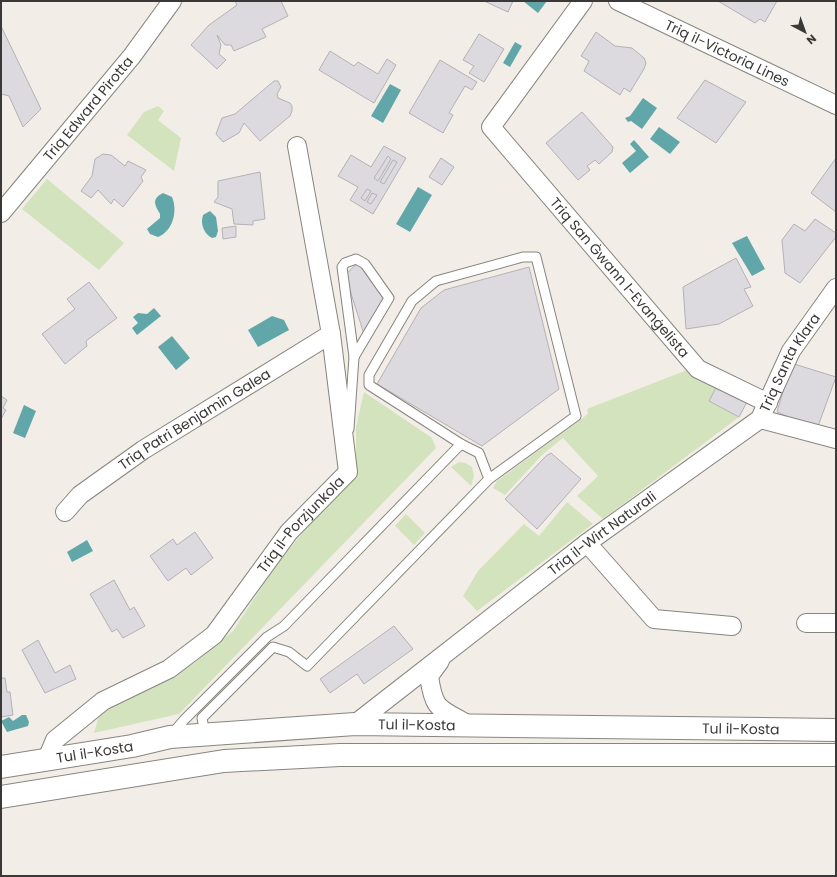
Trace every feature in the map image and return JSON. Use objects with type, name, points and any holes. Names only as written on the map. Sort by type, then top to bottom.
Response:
[{"type":"highway","name":"Tul il-Kosta","points":[[1,767],[132,746],[170,737],[355,724],[836,730]]},
{"type":"highway","name":"Tul il-Kosta","points":[[1,797],[224,761],[340,755],[836,755]]},
{"type":"street","name":"Triq Edward Pirotta","points":[[1,213],[132,56],[172,1]]},
{"type":"street","name":"Triq San Ġwann l-Evanġelista","points":[[583,1],[491,127],[698,369],[768,403]]},
{"type":"street","name":"Triq il-Victoria Lines","points":[[618,1],[836,106]]},
{"type":"street","name":"Triq il-Porzjunkola","points":[[47,759],[55,740],[103,700],[169,669],[214,635],[289,532],[348,472],[342,437],[330,334],[297,146]]},
{"type":"street","name":"Triq Santa Klara","points":[[760,419],[791,351],[836,288]]},
{"type":"street","name":"Triq Patri Benjamin Galea","points":[[65,512],[80,495],[143,450],[330,334]]},
{"type":"street","points":[[760,419],[836,439]]},
{"type":"street","name":"Triq il-Wirt Naturali","points":[[355,724],[587,543],[760,419]]},
{"type":"street","points":[[587,543],[654,620],[732,626]]},
{"type":"street","points":[[806,623],[836,623]]},
{"type":"street","name":"Triq il-Wirt Naturali","points":[[447,653],[429,676],[432,697],[438,707],[469,725]]},
{"type":"lane","points":[[205,734],[202,718],[273,647],[289,652],[307,666],[489,479],[576,416],[536,257],[523,257],[436,281],[412,301],[369,375],[369,385],[461,444],[479,453],[489,479]]},
{"type":"lane","points":[[342,437],[347,435],[349,431],[354,357],[342,266],[345,263],[356,259],[361,260],[365,264],[389,298],[354,357]]},
{"type":"lane","points":[[170,737],[184,720],[267,637],[284,626],[461,444]]},
{"type":"green space","points":[[158,106],[164,111],[158,120],[181,138],[174,171],[127,135],[144,112]]},
{"type":"green space","points":[[47,179],[124,243],[99,270],[22,209]]},
{"type":"green space","points":[[687,370],[718,384],[709,401],[739,417],[603,519],[577,496],[598,476],[563,438],[543,454],[505,495],[493,488],[497,481],[588,414],[587,409]]},
{"type":"green space","points":[[364,392],[432,438],[436,448],[179,714],[94,733],[101,709],[192,665],[233,631],[270,574],[307,527],[356,472],[356,427]]},
{"type":"green space","points":[[459,462],[465,463],[472,467],[474,476],[471,486],[451,467]]},
{"type":"green space","points":[[567,502],[593,524],[477,611],[463,596],[478,571],[524,524],[539,536]]},
{"type":"green space","points":[[406,514],[425,533],[414,545],[395,526]]},
{"type":"water","points":[[523,1],[547,1],[538,13]]},
{"type":"water","points":[[515,42],[522,46],[510,67],[503,63]]},
{"type":"water","points":[[390,84],[401,90],[383,123],[371,116]]},
{"type":"water","points":[[643,98],[657,108],[642,129],[631,121],[628,122],[625,118],[630,116]]},
{"type":"water","points":[[659,127],[680,142],[670,154],[650,139]]},
{"type":"water","points":[[634,140],[649,157],[630,173],[622,163],[636,151],[630,144]]},
{"type":"water","points":[[418,187],[432,195],[410,232],[396,224]]},
{"type":"water","points":[[163,193],[172,197],[174,202],[174,214],[171,225],[158,237],[150,234],[147,229],[160,218],[155,200]]},
{"type":"water","points":[[210,211],[216,217],[218,231],[216,237],[212,238],[205,231],[202,225],[203,215]]},
{"type":"water","points":[[747,236],[765,269],[752,276],[732,243]]},
{"type":"water","points":[[154,308],[161,316],[137,335],[132,328],[138,323],[133,317],[138,313],[147,314]]},
{"type":"water","points":[[272,316],[284,320],[289,330],[258,347],[248,330]]},
{"type":"water","points":[[172,336],[190,358],[176,370],[158,347]]},
{"type":"water","points":[[24,405],[36,411],[25,438],[13,433]]},
{"type":"water","points":[[87,540],[93,551],[72,562],[67,552]]},
{"type":"water","points":[[22,715],[26,715],[29,722],[28,726],[7,732],[1,721],[9,717],[13,721]]},
{"type":"building","points":[[235,1],[281,1],[288,16],[262,29],[266,37],[234,51],[231,45],[225,45],[217,35],[221,45],[219,54],[226,60],[217,69],[191,45],[209,25],[237,5]]},
{"type":"building","points":[[484,1],[513,1],[508,12]]},
{"type":"building","points":[[718,1],[777,1],[765,22],[760,19],[755,23]]},
{"type":"building","points":[[1,26],[41,109],[23,127],[9,96],[1,94]]},
{"type":"building","points":[[596,32],[615,46],[632,48],[644,58],[646,63],[644,69],[630,92],[624,88],[620,95],[584,71],[589,61],[581,56]]},
{"type":"building","points":[[479,34],[504,49],[484,82],[469,73],[474,66],[463,60]]},
{"type":"building","points":[[330,51],[354,66],[358,62],[378,74],[387,59],[396,65],[374,103],[319,70]]},
{"type":"building","points":[[440,60],[477,82],[472,90],[465,86],[449,113],[453,115],[443,133],[409,113]]},
{"type":"building","points":[[705,80],[746,102],[716,143],[677,118]]},
{"type":"building","points":[[274,81],[278,81],[281,87],[277,94],[278,98],[290,103],[292,106],[290,116],[260,141],[244,123],[239,133],[223,142],[216,134],[222,118],[235,114]]},
{"type":"building","points":[[582,112],[613,147],[612,152],[599,164],[595,160],[587,166],[590,170],[578,180],[546,143]]},
{"type":"building","points":[[384,146],[406,158],[373,214],[350,200],[358,187],[338,176],[351,155],[371,167]]},
{"type":"building","points":[[103,154],[111,155],[125,166],[128,161],[146,170],[141,177],[143,181],[123,207],[114,199],[111,204],[98,190],[91,198],[81,191],[92,176],[95,159]]},
{"type":"building","points":[[388,156],[391,159],[378,181],[374,178]]},
{"type":"building","points":[[441,158],[454,167],[442,185],[429,177]]},
{"type":"building","points":[[836,158],[836,212],[811,193]]},
{"type":"building","points":[[393,160],[397,162],[384,184],[380,182]]},
{"type":"building","points":[[260,172],[265,219],[253,221],[253,225],[234,224],[232,209],[214,202],[218,197],[218,181]]},
{"type":"building","points":[[367,189],[371,191],[365,201],[361,198]]},
{"type":"building","points":[[372,193],[377,195],[371,204],[367,202]]},
{"type":"building","points":[[815,219],[836,233],[836,237],[800,283],[785,273],[782,240],[794,224],[805,231]]},
{"type":"building","points":[[236,226],[236,237],[223,239],[222,228]]},
{"type":"building","points":[[736,258],[751,287],[744,289],[753,306],[719,324],[686,329],[683,287]]},
{"type":"building","points":[[359,262],[384,297],[364,334],[345,275]]},
{"type":"building","points":[[529,267],[559,389],[482,446],[377,384],[421,308],[444,290]]},
{"type":"building","points":[[89,282],[117,318],[86,341],[87,346],[65,364],[42,334],[75,309],[67,299]]},
{"type":"building","points":[[791,363],[836,377],[817,429],[777,412]]},
{"type":"building","points":[[718,384],[748,400],[739,417],[709,401]]},
{"type":"building","points":[[1,396],[7,400],[3,408],[6,410],[1,419]]},
{"type":"building","points":[[551,453],[581,479],[537,529],[505,499],[546,456]]},
{"type":"building","points":[[195,532],[213,558],[191,575],[186,568],[168,581],[150,556],[173,539],[177,545]]},
{"type":"building","points":[[114,580],[130,610],[134,607],[145,626],[123,638],[117,629],[112,632],[90,594]]},
{"type":"building","points":[[394,626],[413,649],[364,684],[357,674],[330,693],[320,679]]},
{"type":"building","points":[[38,640],[55,673],[70,665],[76,679],[45,693],[22,650]]},
{"type":"building","points":[[1,678],[5,678],[7,692],[10,692],[13,715],[1,717]]}]
